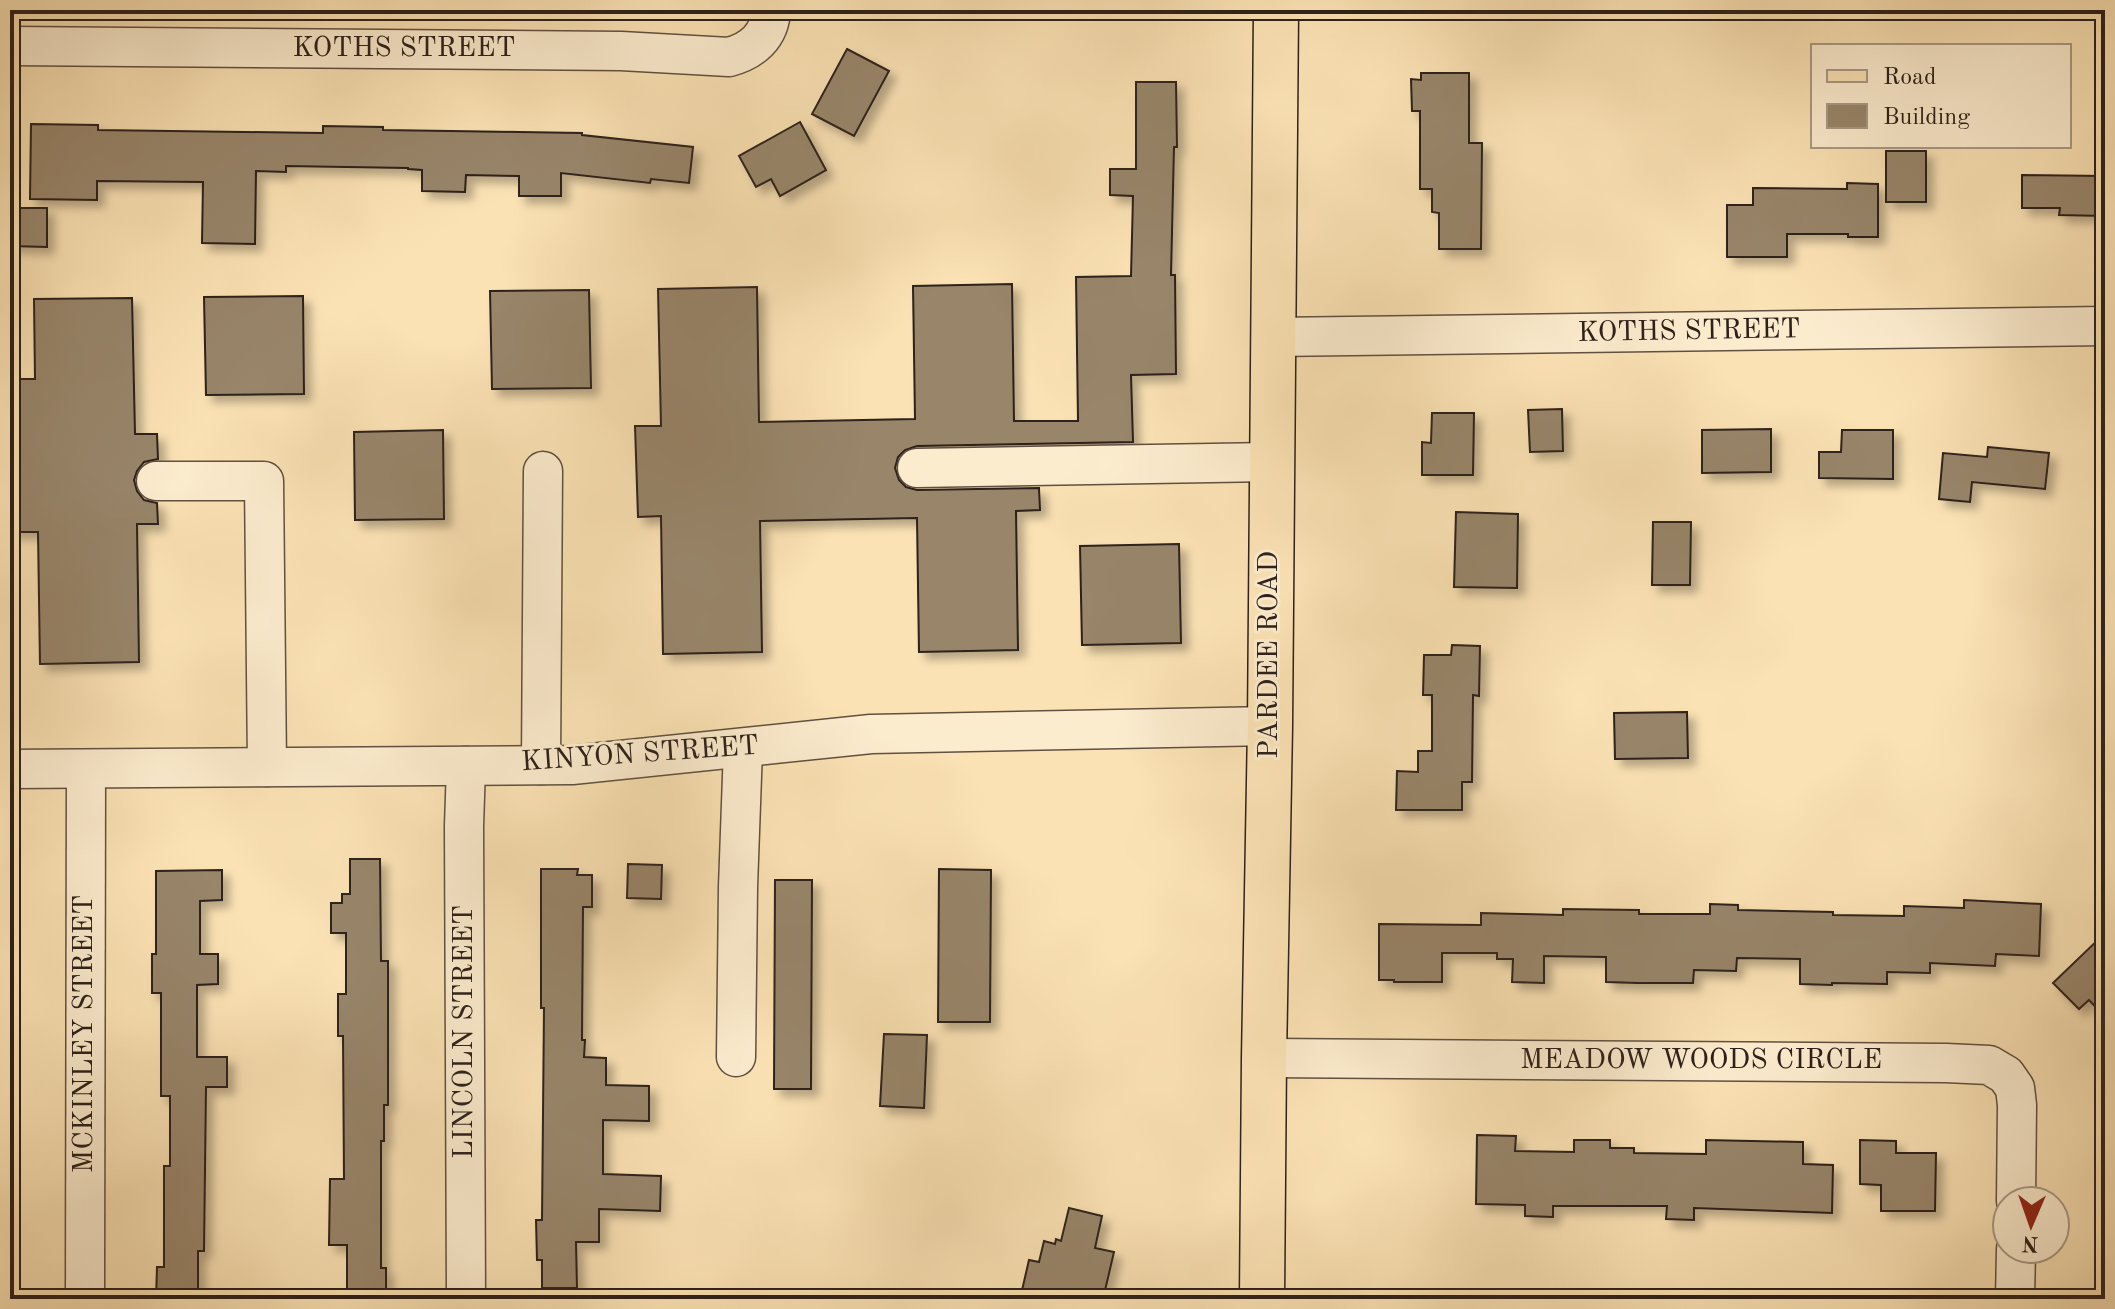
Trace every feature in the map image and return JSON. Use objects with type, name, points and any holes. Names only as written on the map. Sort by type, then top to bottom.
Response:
[{"type":"main road","name":"PARDEE ROAD","points":[[1262,1299],[1276,10]]},
{"type":"street","name":"KOTHS STREET","points":[[10,46],[621,51],[729,57],[757,44],[771,17],[771,10]]},
{"type":"street","name":"KOTHS STREET","points":[[1273,337],[2105,326]]},
{"type":"street","points":[[917,468],[1271,462]]},
{"type":"street","points":[[541,765],[543,471]]},
{"type":"street","points":[[156,481],[264,481],[267,767]]},
{"type":"street","name":"KINYON STREET","points":[[10,769],[572,765],[871,734],[1270,726]]},
{"type":"street","points":[[736,1057],[743,748]]},
{"type":"street","name":"LINCOLN STREET","points":[[466,766],[466,1299]]},
{"type":"street","name":"MCKINLEY STREET","points":[[85,1299],[86,769]]},
{"type":"street","name":"MEADOW WOODS CIRCLE","points":[[1264,1058],[1989,1065],[2006,1075],[2015,1088],[2016,1185]]},
{"type":"street","points":[[2015,1299],[2016,1265]]},
{"type":"building","points":[[847,49],[889,71],[854,136],[812,114]]},
{"type":"building","points":[[1421,73],[1469,73],[1469,143],[1482,143],[1481,249],[1439,249],[1439,213],[1432,212],[1432,189],[1420,189],[1420,111],[1412,111],[1411,79],[1421,80]]},
{"type":"building","points":[[1136,82],[1176,82],[1177,147],[1174,147],[1171,275],[1175,275],[1176,374],[1131,375],[1133,442],[917,446],[905,450],[898,457],[895,468],[899,480],[906,487],[917,490],[1039,488],[1040,510],[1016,511],[1018,650],[919,652],[917,518],[760,521],[762,652],[663,654],[661,516],[638,517],[635,426],[661,426],[658,289],[757,287],[759,422],[915,419],[913,286],[1012,284],[1014,421],[1078,421],[1076,277],[1131,276],[1133,196],[1110,195],[1110,169],[1136,169]]},
{"type":"building","points":[[800,122],[826,170],[780,196],[771,179],[756,187],[739,156]]},
{"type":"building","points":[[31,124],[98,125],[98,130],[323,133],[323,126],[582,133],[693,147],[689,183],[651,179],[650,183],[561,173],[561,196],[519,196],[519,176],[466,175],[465,192],[422,191],[422,170],[408,168],[286,166],[286,172],[256,171],[255,244],[202,243],[203,182],[97,181],[97,200],[30,199]]},
{"type":"building","points":[[1886,151],[1926,151],[1926,202],[1886,202]]},
{"type":"building","points":[[2022,175],[2105,176],[2105,216],[2059,215],[2060,208],[2022,208]]},
{"type":"building","points":[[1847,183],[1878,184],[1878,237],[1787,234],[1787,257],[1727,257],[1727,205],[1753,205],[1753,188],[1847,189]]},
{"type":"building","points":[[10,208],[47,208],[47,247],[10,246]]},
{"type":"building","points":[[589,290],[591,388],[492,389],[490,291]]},
{"type":"building","points":[[303,296],[304,394],[206,395],[204,297]]},
{"type":"building","points":[[132,298],[135,434],[157,434],[158,459],[144,462],[134,480],[144,500],[157,503],[158,524],[137,524],[139,662],[40,664],[38,532],[10,532],[10,379],[35,379],[34,299]]},
{"type":"building","points":[[1562,409],[1563,451],[1530,452],[1528,410]]},
{"type":"building","points":[[1432,413],[1474,413],[1473,475],[1422,475],[1422,442],[1431,443]]},
{"type":"building","points":[[1771,429],[1771,472],[1702,473],[1702,430]]},
{"type":"building","points":[[443,430],[444,519],[355,520],[354,432]]},
{"type":"building","points":[[1842,430],[1893,430],[1893,479],[1819,478],[1819,452],[1841,452]]},
{"type":"building","points":[[1988,447],[2049,453],[2045,489],[1972,482],[1970,502],[1939,499],[1943,453],[1987,457]]},
{"type":"building","points":[[1456,512],[1518,514],[1517,588],[1454,587]]},
{"type":"building","points":[[1653,522],[1691,522],[1690,585],[1652,585]]},
{"type":"building","points":[[1179,544],[1181,643],[1082,645],[1080,546]]},
{"type":"building","points":[[1452,645],[1480,646],[1479,696],[1473,695],[1472,782],[1462,782],[1462,810],[1396,810],[1397,771],[1418,772],[1418,751],[1432,751],[1432,695],[1423,695],[1424,655],[1451,655]]},
{"type":"building","points":[[1687,712],[1688,758],[1615,759],[1614,713]]},
{"type":"building","points":[[350,859],[380,859],[381,961],[388,961],[388,1105],[384,1105],[384,1141],[381,1141],[381,1268],[386,1268],[386,1299],[347,1299],[347,1245],[329,1245],[330,1179],[344,1179],[343,1036],[338,1036],[338,994],[346,994],[346,933],[331,933],[331,903],[342,903],[342,894],[350,894]]},
{"type":"building","points":[[628,864],[662,865],[661,899],[627,898]]},
{"type":"building","points":[[541,869],[578,869],[577,875],[592,875],[592,907],[583,907],[584,1057],[606,1058],[606,1085],[649,1086],[649,1121],[603,1120],[603,1174],[661,1176],[660,1211],[599,1209],[599,1242],[576,1242],[577,1288],[542,1288],[542,1260],[537,1260],[536,1220],[542,1220],[544,1008],[541,1008]]},
{"type":"building","points":[[939,869],[991,870],[990,1022],[938,1022]]},
{"type":"building","points":[[222,870],[222,900],[200,901],[200,954],[218,954],[218,984],[197,985],[197,1057],[227,1057],[227,1087],[206,1087],[204,1251],[198,1251],[198,1299],[156,1299],[157,1267],[164,1267],[164,1166],[170,1166],[170,1096],[161,1096],[161,993],[152,993],[152,954],[156,954],[156,871]]},
{"type":"building","points":[[775,880],[812,880],[811,1089],[774,1089]]},
{"type":"building","points":[[1964,900],[2041,904],[2039,956],[1996,954],[1995,966],[1930,963],[1930,973],[1887,972],[1887,984],[1832,985],[1800,984],[1800,959],[1737,958],[1736,971],[1694,970],[1693,983],[1638,983],[1606,982],[1606,957],[1544,956],[1544,983],[1512,982],[1513,959],[1497,959],[1497,953],[1442,953],[1442,982],[1379,980],[1379,924],[1481,925],[1481,913],[1563,915],[1563,909],[1639,910],[1639,914],[1710,914],[1710,904],[1738,905],[1738,910],[1904,916],[1904,906],[1964,908]]},
{"type":"building","points":[[2105,933],[2105,1017],[2089,1000],[2079,1009],[2053,983]]},
{"type":"building","points":[[884,1034],[927,1035],[924,1108],[880,1106]]},
{"type":"building","points":[[1477,1135],[1516,1136],[1515,1151],[1574,1152],[1574,1140],[1610,1140],[1610,1148],[1634,1148],[1634,1153],[1706,1154],[1706,1140],[1803,1142],[1803,1164],[1833,1165],[1832,1213],[1694,1208],[1694,1220],[1666,1219],[1667,1206],[1553,1206],[1553,1217],[1525,1216],[1525,1205],[1476,1204]]},
{"type":"building","points":[[1860,1140],[1896,1141],[1896,1153],[1936,1153],[1935,1211],[1881,1211],[1881,1185],[1860,1184]]},
{"type":"building","points":[[1069,1208],[1102,1216],[1095,1248],[1114,1252],[1103,1299],[1020,1299],[1029,1260],[1039,1262],[1044,1241],[1055,1244],[1056,1239],[1061,1241]]}]
